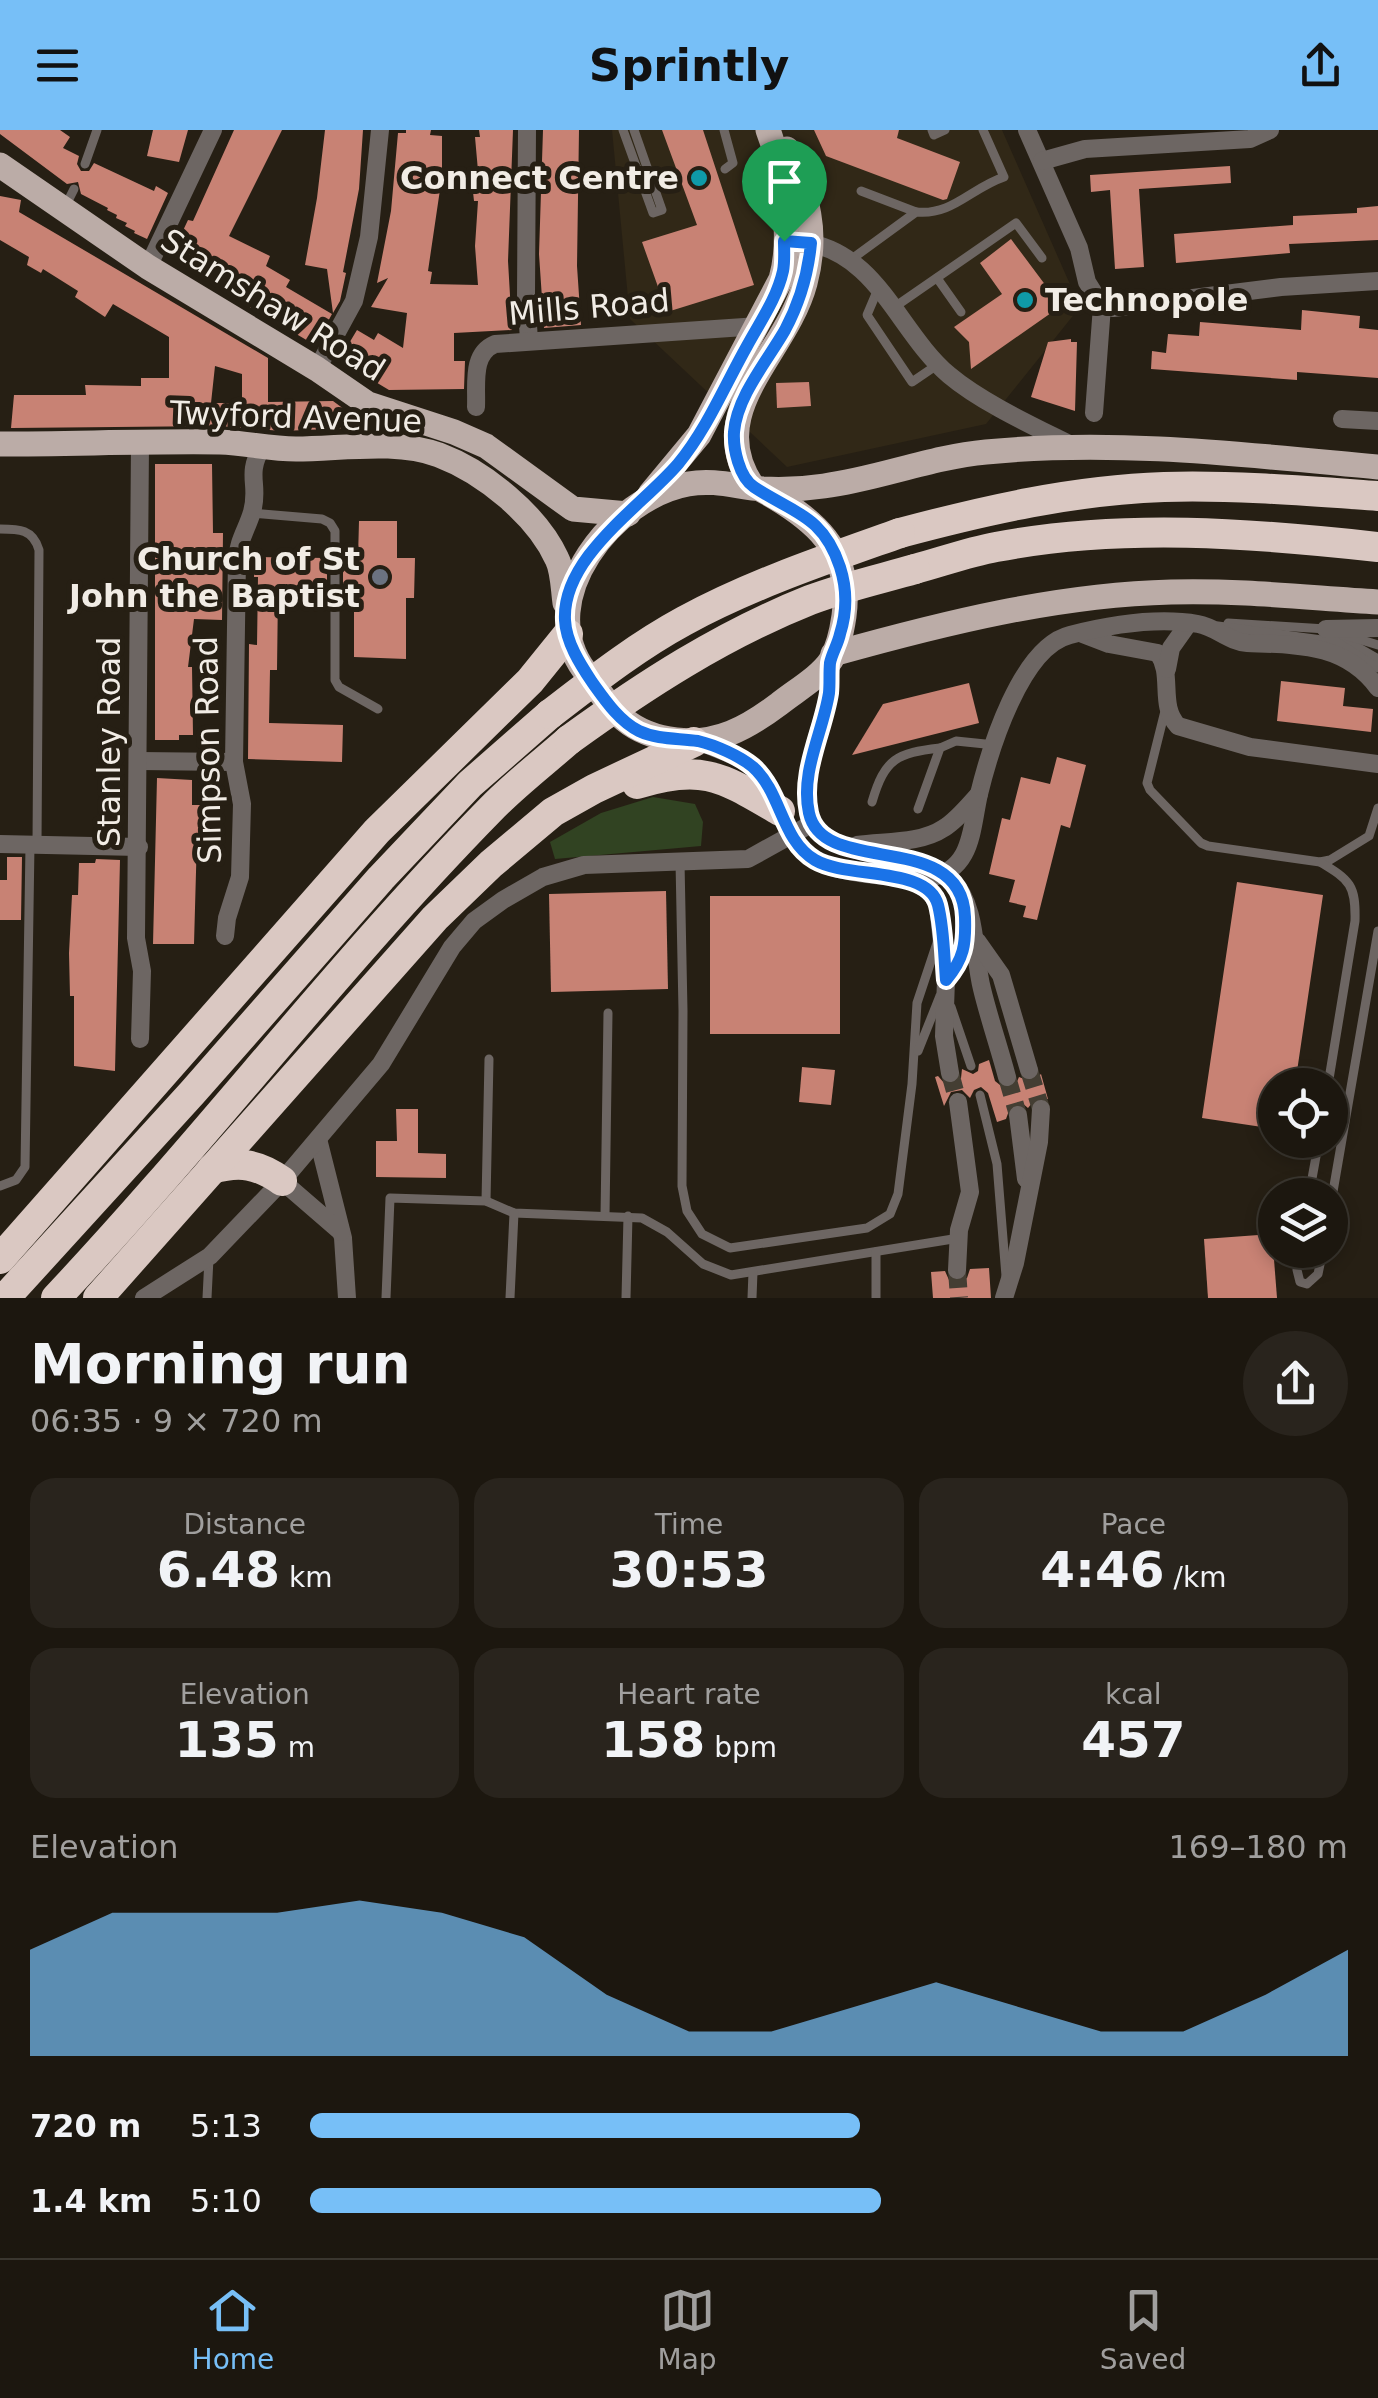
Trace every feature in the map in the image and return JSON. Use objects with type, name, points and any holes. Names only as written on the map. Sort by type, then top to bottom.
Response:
[{"type":"highway","points":[[5,1298],[470,784],[550,714],[625,658],[684,621],[802,568],[900,533],[1001,506],[1161,487],[1269,488],[1378,496]]},
{"type":"highway","points":[[56,1298],[219,1116],[346,966],[492,808],[569,740],[634,692],[730,637],[812,600],[995,547],[1104,534],[1220,532],[1378,547]]},
{"type":"highway","points":[[0,1259],[377,831],[530,680],[567,621]]},
{"type":"highway","points":[[98,1298],[435,918],[526,835],[572,800],[696,742]]},
{"type":"highway","points":[[526,835],[619,790],[686,773],[718,778],[786,823]]},
{"type":"highway","points":[[212,1169],[241,1163],[264,1168],[282,1181]]},
{"type":"main road","points":[[768,130],[781,170],[781,279],[759,326],[688,450],[588,554],[577,574],[567,621],[580,664],[629,725],[642,733],[696,742],[720,738],[746,726],[832,657],[951,622],[1077,600],[1172,592],[1378,602]]},
{"type":"main road","points":[[777,130],[804,186],[810,206],[811,243],[801,296],[745,398],[735,425],[736,454],[756,488],[799,510],[832,546],[846,590],[843,624],[832,657]]},
{"type":"main road","name":"Stamshaw Road","points":[[0,166],[69,199],[148,267],[368,404],[486,446],[573,509],[634,509]]},
{"type":"main road","name":"Twyford Avenue","points":[[0,444],[220,442],[262,447],[404,448],[438,455],[466,468],[519,508],[540,532],[558,561],[567,621]]},
{"type":"main road","points":[[634,509],[685,484],[723,482],[756,488],[839,484],[981,452],[1076,447],[1182,449],[1378,466]]},
{"type":"street","points":[[148,267],[213,130]]},
{"type":"street","points":[[317,369],[354,301],[368,236],[380,130]]},
{"type":"street","points":[[528,130],[529,340]]},
{"type":"street","points":[[1027,130],[1078,248],[1086,282],[1102,306],[1094,413]]},
{"type":"street","points":[[1042,162],[1085,149],[1250,138],[1270,130]]},
{"type":"street","points":[[784,241],[811,243],[849,260],[896,306],[948,374],[1026,423],[1076,447]]},
{"type":"street","points":[[1102,306],[1114,308],[1297,285],[1378,281]]},
{"type":"street","name":"Mills Road","points":[[476,407],[481,353],[495,344],[759,326]]},
{"type":"street","points":[[1342,419],[1373,414]]},
{"type":"street","name":"Stanley Road","points":[[140,444],[136,938],[142,971],[140,1039]]},
{"type":"street","name":"Simpson Road","points":[[225,936],[240,877],[242,804],[234,762],[238,545],[252,513],[252,466],[262,447]]},
{"type":"street","points":[[696,742],[754,768],[770,788],[786,823],[808,855],[828,866],[910,879],[945,874],[963,857],[972,839],[979,794],[1010,704],[1026,670],[1058,640],[1123,624],[1194,624],[1238,642],[1327,649],[1359,668],[1378,688]]},
{"type":"street","points":[[1194,624],[1174,642],[1167,670],[1167,702],[1170,716],[1178,726],[1250,747],[1378,764]]},
{"type":"street","points":[[1326,629],[1378,628]]},
{"type":"street","points":[[1083,634],[1109,644],[1153,650],[1161,656],[1167,670]]},
{"type":"street","points":[[832,657],[829,694],[809,779],[812,823],[828,838],[890,858],[926,864],[945,874],[958,888],[974,937],[980,985],[1008,1076]]},
{"type":"street","points":[[139,762],[234,762]]},
{"type":"street","points":[[851,846],[913,840],[942,830],[979,794]]},
{"type":"street","points":[[144,1298],[210,1256],[282,1181],[380,1064],[452,946],[474,922],[503,900],[543,876],[584,865],[748,859],[786,823],[812,823]]},
{"type":"street","points":[[0,844],[139,847]]},
{"type":"street","points":[[910,879],[928,888],[937,901],[947,989],[944,1036],[950,1073]]},
{"type":"street","points":[[974,937],[1001,975],[1029,1070]]},
{"type":"street","points":[[957,1270],[959,1238],[970,1192],[958,1102]]},
{"type":"street","points":[[1005,1291],[1016,1263],[1039,1142],[1041,1108]]},
{"type":"street","points":[[1018,1116],[1027,1202]]},
{"type":"street","points":[[318,1139],[348,1268],[348,1298]]},
{"type":"street","points":[[282,1181],[341,1232]]},
{"type":"lane","points":[[85,164],[97,130]]},
{"type":"lane","points":[[623,130],[653,213],[662,210],[634,130]]},
{"type":"lane","points":[[724,130],[733,157],[733,163],[725,169]]},
{"type":"lane","points":[[932,130],[934,134],[945,130]]},
{"type":"lane","points":[[861,191],[916,212],[935,214],[955,206],[982,184],[1004,177],[983,130]]},
{"type":"lane","points":[[849,260],[916,212]]},
{"type":"lane","points":[[896,306],[1016,223],[1042,258]]},
{"type":"lane","points":[[937,278],[961,312]]},
{"type":"lane","points":[[879,287],[867,316],[912,382],[939,363]]},
{"type":"lane","points":[[252,513],[322,520],[336,531],[335,680],[339,688],[378,709]]},
{"type":"lane","points":[[0,529],[25,530],[40,550],[25,1167],[16,1180],[0,1186]]},
{"type":"lane","points":[[1194,624],[1239,622],[1326,629],[1378,644]]},
{"type":"lane","points":[[1194,624],[1336,642],[1378,668]]},
{"type":"lane","points":[[1326,629],[1378,658]]},
{"type":"lane","points":[[1167,702],[1147,777],[1150,790],[1200,843],[1320,862],[1364,842],[1374,829],[1378,808]]},
{"type":"lane","points":[[872,802],[878,780],[894,758],[906,752],[940,748],[956,741],[996,746]]},
{"type":"lane","points":[[918,808],[940,748]]},
{"type":"lane","points":[[680,862],[682,1186],[688,1211],[702,1234],[730,1248],[867,1228],[882,1221],[895,1205],[915,1058],[916,1003],[942,933]]},
{"type":"lane","points":[[1320,862],[1345,877],[1356,894],[1356,921],[1331,1068]]},
{"type":"lane","points":[[915,1058],[963,956],[965,903]]},
{"type":"lane","points":[[1336,1178],[1378,931]]},
{"type":"lane","points":[[947,989],[971,1066]]},
{"type":"lane","points":[[605,1216],[608,1012]]},
{"type":"lane","points":[[486,1201],[489,1059]]},
{"type":"lane","points":[[980,1095],[998,1164],[1005,1291]]},
{"type":"lane","points":[[386,1298],[390,1198],[486,1201],[514,1212],[628,1216],[660,1226],[713,1270],[731,1275],[959,1238]]},
{"type":"lane","points":[[510,1298],[514,1212]]},
{"type":"lane","points":[[626,1298],[628,1216]]},
{"type":"lane","points":[[876,1252],[876,1298]]},
{"type":"lane","points":[[208,1298],[210,1256]]},
{"type":"lane","points":[[1298,1268],[1297,1277],[1307,1284],[1319,1268]]},
{"type":"lane","points":[[752,1298],[753,1272]]},
{"type":"shaded area","points":[[612,130],[1002,130],[1080,307],[986,424],[787,467],[630,319]]},
{"type":"green space","points":[[653,797],[695,804],[703,822],[701,846],[555,859],[550,842],[601,813]]},
{"type":"building","points":[[0,130],[60,130],[70,137],[63,148],[79,156],[77,164],[81,171],[89,171],[94,163],[154,191],[156,186],[168,193],[147,239],[125,226],[127,223],[108,208],[81,194],[78,182],[67,184],[0,134]]},
{"type":"building","points":[[153,130],[188,130],[179,162],[147,156]]},
{"type":"building","points":[[234,130],[282,130],[229,236],[270,256],[266,266],[290,280],[286,287],[332,314],[315,345],[250,307],[252,300],[171,256],[188,220],[193,221]]},
{"type":"building","points":[[325,130],[363,130],[359,189],[343,272],[346,273],[333,313],[327,269],[305,265]]},
{"type":"building","points":[[431,130],[430,135],[442,136],[442,176],[428,271],[432,272],[430,284],[478,285],[478,201],[474,201],[472,183],[479,182],[475,137],[480,137],[479,130],[513,130],[508,261],[512,330],[454,333],[454,361],[465,361],[464,389],[389,390],[339,360],[357,330],[374,340],[378,333],[403,348],[407,313],[371,307],[388,278],[377,283],[391,211],[398,133]]},
{"type":"building","points":[[543,130],[579,130],[577,266],[581,325],[544,328],[539,254]]},
{"type":"building","name":"Connect Centre","points":[[662,130],[703,130],[754,285],[667,312],[642,242],[697,225]]},
{"type":"building","points":[[814,130],[899,130],[897,138],[960,162],[947,199],[826,156]]},
{"type":"building","points":[[1230,166],[1231,183],[1139,189],[1144,267],[1115,269],[1110,190],[1091,192],[1090,175]]},
{"type":"building","points":[[0,196],[21,200],[19,212],[268,358],[268,402],[333,401],[352,415],[351,428],[11,428],[14,395],[86,395],[85,385],[141,386],[141,378],[169,378],[169,337],[113,304],[105,317],[75,297],[78,291],[43,269],[41,273],[27,265],[29,257],[0,240]],"holes":[[[215,366],[242,374],[242,403],[211,403]]]},
{"type":"building","points":[[1378,206],[1378,240],[1289,244],[1290,253],[1176,263],[1174,234],[1293,225],[1293,216],[1357,213],[1357,208]]},
{"type":"building","name":"Technopole","points":[[1011,239],[1061,306],[971,369],[969,342],[954,327],[1002,294],[980,263]]},
{"type":"building","points":[[1302,310],[1360,316],[1359,328],[1378,330],[1378,378],[1297,372],[1297,380],[1151,369],[1152,351],[1166,353],[1168,334],[1199,336],[1200,322],[1301,330]]},
{"type":"building","points":[[1048,342],[1077,342],[1075,411],[1031,397]]},
{"type":"building","points":[[809,382],[811,406],[777,408],[776,383]]},
{"type":"building","points":[[155,464],[212,464],[213,533],[223,533],[222,620],[194,619],[188,667],[192,667],[193,735],[179,735],[179,740],[155,740]]},
{"type":"building","name":"Church of St John the Baptist","points":[[359,521],[397,521],[397,558],[415,558],[414,598],[406,598],[406,659],[354,657],[354,595],[343,593],[343,558],[358,558]]},
{"type":"building","points":[[255,557],[327,558],[327,593],[278,592],[277,670],[270,670],[269,723],[343,725],[342,762],[248,759],[249,644],[257,645]]},
{"type":"building","points":[[1281,681],[1345,688],[1343,706],[1373,709],[1371,732],[1277,721]]},
{"type":"building","points":[[969,683],[979,723],[852,755],[883,704]]},
{"type":"building","points":[[1057,757],[1086,765],[1070,828],[1061,825],[1037,920],[1023,917],[1026,906],[1009,902],[1015,880],[989,874],[1002,818],[1010,820],[1021,777],[1050,784]]},
{"type":"building","points":[[157,778],[192,780],[192,805],[201,805],[194,944],[153,944]]},
{"type":"building","points":[[7,857],[22,857],[21,920],[0,920],[0,880],[7,880]]},
{"type":"building","points":[[96,859],[120,860],[115,1071],[74,1066],[74,996],[70,996],[69,953],[72,895],[78,895],[79,863],[95,863]]},
{"type":"building","points":[[1237,882],[1323,895],[1298,1068],[1258,1068],[1258,1126],[1202,1118]]},
{"type":"building","points":[[666,891],[668,989],[551,992],[549,894]]},
{"type":"building","points":[[710,896],[840,896],[840,1034],[710,1034]]},
{"type":"building","points":[[989,1060],[995,1081],[1005,1089],[1015,1086],[1019,1077],[1032,1082],[1041,1074],[1048,1099],[1036,1098],[1028,1108],[1022,1103],[1011,1105],[1006,1119],[997,1122],[988,1093],[981,1087],[970,1098],[962,1090],[951,1092],[944,1106],[935,1077],[953,1085],[961,1078],[962,1069],[973,1074],[979,1064]]},
{"type":"building","points":[[802,1067],[835,1070],[831,1105],[799,1102]]},
{"type":"building","points":[[396,1109],[418,1109],[418,1153],[446,1154],[446,1178],[376,1177],[376,1141],[397,1141]]},
{"type":"building","points":[[1258,1235],[1258,1268],[1275,1268],[1277,1298],[1208,1298],[1204,1239]]},
{"type":"building","points":[[989,1268],[991,1298],[933,1298],[931,1272],[945,1271],[949,1280],[957,1282],[967,1278],[970,1269]]},
{"type":"tunnel","points":[[1029,1070],[1041,1109]]},
{"type":"tunnel","points":[[950,1073],[958,1102]]},
{"type":"tunnel","points":[[1007,1077],[1018,1115]]},
{"type":"tunnel","points":[[957,1270],[959,1298]]},
{"type":"place","name":"Connect Centre","points":[[699,178]]},
{"type":"place","name":"Technopole","points":[[1025,300]]},
{"type":"place","name":"Church of St John the Baptist","points":[[380,577]]},
{"type":"route","points":[[784,241],[811,243],[806,282],[787,326],[745,398],[734,435],[736,454],[753,487],[799,510],[821,531],[832,546],[846,590],[841,633],[830,660],[829,694],[812,758],[809,813],[818,830],[838,843],[890,858],[917,861],[952,880],[965,903],[966,941],[958,967],[946,980],[938,906],[931,892],[910,879],[837,870],[817,862],[791,835],[770,788],[746,762],[698,741],[642,733],[629,725],[580,664],[565,621],[577,574],[588,554],[640,505],[698,435],[774,296],[784,267],[784,241]]}]
